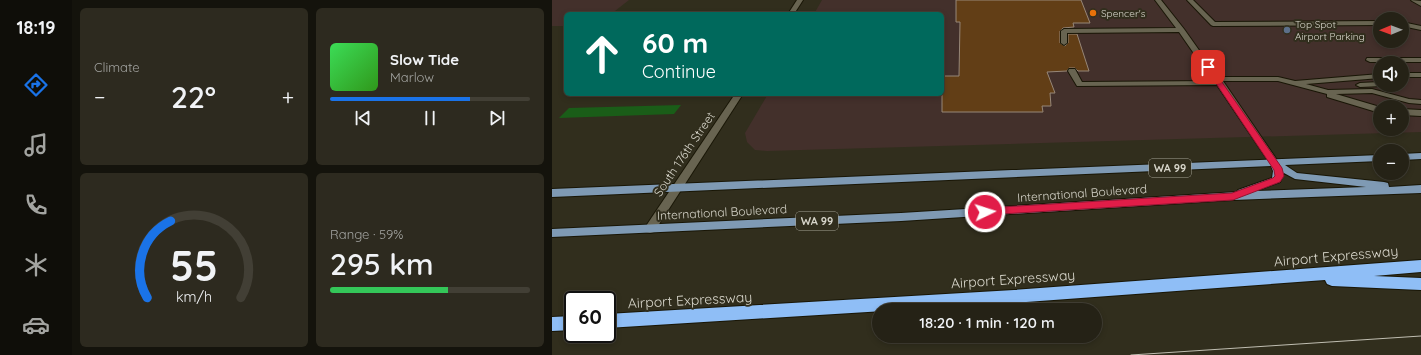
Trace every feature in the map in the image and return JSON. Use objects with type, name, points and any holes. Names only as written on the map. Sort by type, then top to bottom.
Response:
[{"type":"highway","name":"Airport Expressway","points":[[616,320],[803,310],[1285,277],[1421,266]]},
{"type":"highway","points":[[1285,277],[1421,284]]},
{"type":"highway","points":[[552,324],[564,323]]},
{"type":"main road","points":[[1409,156],[1421,156]]},
{"type":"main road","name":"International Boulevard","points":[[552,193],[1373,158]]},
{"type":"main road","points":[[1274,163],[1295,176],[1420,190]]},
{"type":"main road","points":[[1233,196],[1276,180],[1279,176],[1278,170],[1274,163]]},
{"type":"main road","name":"International Boulevard","points":[[552,233],[908,216],[1233,196],[1420,190]]},
{"type":"street","points":[[792,12],[800,0]]},
{"type":"street","points":[[1158,0],[1182,30],[1274,163]]},
{"type":"street","points":[[1190,0],[1213,24],[1373,23]]},
{"type":"street","points":[[1414,0],[1421,4]]},
{"type":"street","points":[[1409,25],[1421,28]]},
{"type":"street","points":[[1064,43],[1064,31],[1182,30]]},
{"type":"street","points":[[1409,60],[1421,60]]},
{"type":"street","points":[[1072,71],[1080,84],[1218,81],[1263,78],[1286,81],[1306,86],[1373,108]]},
{"type":"street","points":[[1409,75],[1421,75]]},
{"type":"street","points":[[1286,81],[1373,76]]},
{"type":"street","points":[[1306,86],[1318,87],[1373,84]]},
{"type":"street","points":[[1317,90],[1334,92],[1372,91],[1404,100],[1421,102]]},
{"type":"street","name":"South 176th Street","points":[[650,229],[738,96]]},
{"type":"street","points":[[1409,112],[1421,112]]},
{"type":"shaded area","points":[[552,0],[629,0],[614,12],[564,12],[564,26],[552,26]]},
{"type":"shaded area","points":[[822,0],[1421,0],[1421,132],[1409,132],[1409,100],[1373,100],[1373,133],[767,151],[755,150],[747,142],[745,133],[767,96],[944,96],[944,12],[815,12]]},
{"type":"green space","points":[[681,105],[674,114],[559,118],[569,108]]},
{"type":"building","points":[[956,0],[1081,0],[1090,23],[1073,23],[1074,27],[1063,28],[1060,31],[1060,43],[1065,46],[1068,43],[1068,34],[1077,34],[1089,71],[1078,71],[1075,68],[1069,68],[1067,71],[1047,72],[1055,93],[1050,93],[1051,106],[1042,106],[1043,112],[942,112],[944,76],[959,76],[960,22],[956,22]]},
{"type":"tram line","points":[[1131,355],[1421,336]]},
{"type":"place","name":"Spencer's","points":[[1093,13]]},
{"type":"place","name":"Top Spot Airport Parking","points":[[1287,30]]},
{"type":"route","points":[[985,212],[1233,196],[1276,180],[1279,176],[1278,170],[1274,163],[1208,67]]}]
